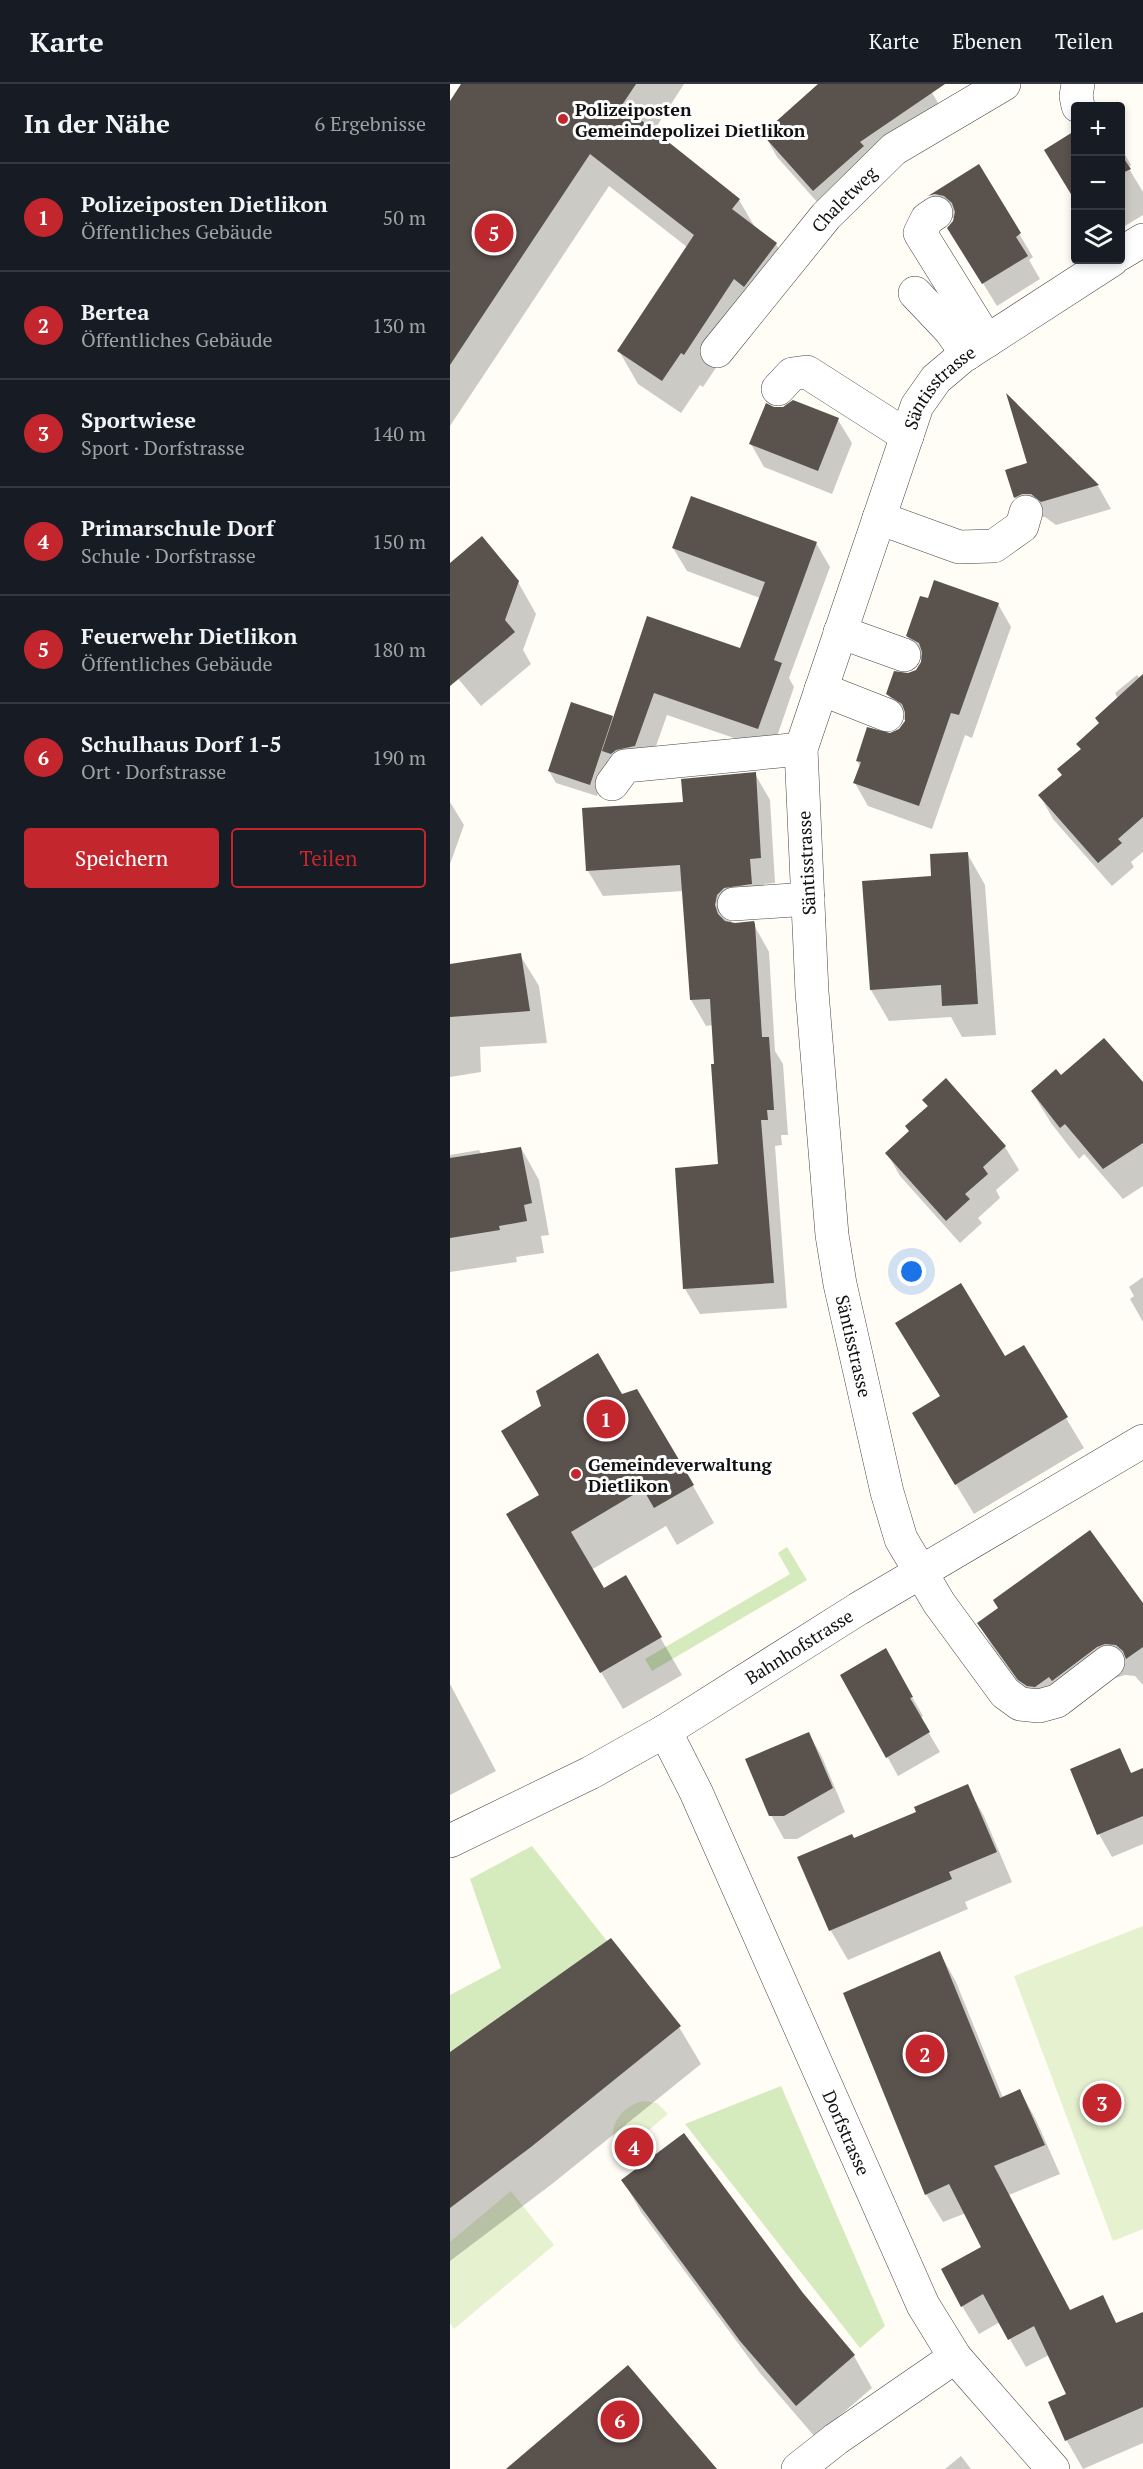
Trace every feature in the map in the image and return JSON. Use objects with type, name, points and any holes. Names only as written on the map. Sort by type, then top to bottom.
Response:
[{"type":"street","name":"Chaletweg","points":[[717,351],[826,216],[894,149],[1004,84]]},
{"type":"street","points":[[1077,102],[1078,84]]},
{"type":"street","points":[[936,213],[927,219],[920,233],[977,347]]},
{"type":"street","points":[[1125,251],[1143,240]]},
{"type":"street","name":"Säntisstrasse","points":[[1106,264],[977,347],[936,379],[917,406],[801,749],[813,1012],[832,1235],[840,1284],[887,1492],[901,1539],[939,1604],[1005,1693],[1020,1704],[1039,1706],[1057,1701],[1108,1662]]},
{"type":"street","points":[[915,293],[950,330],[977,347]]},
{"type":"street","points":[[778,389],[792,374],[807,372],[907,436]]},
{"type":"street","points":[[879,518],[959,547],[994,546],[1022,526],[1026,512]]},
{"type":"street","points":[[840,632],[904,655]]},
{"type":"street","points":[[821,689],[887,715]]},
{"type":"street","points":[[612,784],[625,766],[801,749]]},
{"type":"street","points":[[734,904],[808,899]]},
{"type":"street","name":"Bahnhofstrasse","points":[[450,1841],[590,1773],[665,1731],[920,1572],[1143,1441]]},
{"type":"street","name":"Dorfstrasse","points":[[665,1731],[696,1792],[908,2275],[938,2331],[955,2357],[1053,2469]]},
{"type":"street","points":[[798,2469],[836,2439],[955,2357]]},
{"type":"green space","points":[[787,1547],[807,1580],[652,1671],[645,1659],[790,1574],[778,1553]]},
{"type":"green space","points":[[532,1846],[607,1941],[450,2052],[450,1995],[501,1968],[470,1879]]},
{"type":"green space","points":[[1143,1926],[1143,2229],[1113,2241],[1014,1976]]},
{"type":"green space","points":[[781,2086],[885,2326],[860,2348],[685,2124]]},
{"type":"green space","points":[[643,2101],[657,2103],[668,2114],[621,2153],[613,2136],[616,2121],[627,2108]]},
{"type":"green space","points":[[511,2191],[554,2245],[454,2329],[450,2323],[450,2242]]},
{"type":"building","points":[[461,84],[636,84],[622,105],[740,199],[732,209],[777,243],[744,287],[734,279],[684,355],[681,353],[662,381],[617,351],[694,235],[590,154],[450,365],[450,101]]},
{"type":"building","points":[[818,84],[945,84],[860,142],[864,146],[813,191],[762,134]]},
{"type":"building","points":[[1071,133],[1071,194],[1044,150]]},
{"type":"building","points":[[1125,160],[1131,169],[1125,172]]},
{"type":"building","points":[[979,164],[1021,233],[1016,237],[1028,256],[982,284],[947,228],[953,221],[955,212],[952,203],[944,196],[935,194],[928,196]]},
{"type":"building","points":[[1006,393],[1099,485],[1041,502],[1031,494],[1022,494],[1014,498],[1005,470],[1027,463]]},
{"type":"building","points":[[793,400],[839,418],[818,471],[749,444],[766,403],[774,407],[783,407]]},
{"type":"building","points":[[691,496],[817,542],[774,660],[782,663],[758,729],[654,693],[635,746],[616,750],[611,754],[602,751],[647,616],[740,648],[765,582],[672,548]]},
{"type":"building","points":[[482,536],[519,581],[505,620],[515,632],[450,686],[450,563]]},
{"type":"building","points":[[934,580],[999,603],[959,715],[951,713],[919,806],[853,783],[861,762],[856,761],[867,727],[890,733],[899,729],[905,721],[902,704],[886,694],[894,671],[908,673],[916,670],[921,662],[922,652],[919,643],[906,636],[920,596],[928,598]]},
{"type":"building","points":[[1143,674],[1143,817],[1118,839],[1122,843],[1098,863],[1038,795],[1062,775],[1057,769],[1081,749],[1076,744],[1099,723],[1095,718]]},
{"type":"building","points":[[571,702],[613,716],[590,785],[548,771]]},
{"type":"building","points":[[756,772],[761,858],[750,859],[752,884],[724,888],[717,895],[715,905],[718,914],[725,921],[735,923],[754,921],[755,924],[762,1037],[769,1037],[774,1110],[767,1110],[768,1120],[761,1120],[774,1283],[683,1289],[675,1168],[718,1164],[711,1064],[714,1064],[710,999],[690,1000],[680,865],[586,871],[582,808],[683,802],[681,779]]},
{"type":"building","points":[[968,852],[978,1004],[942,1006],[941,985],[870,990],[862,881],[931,876],[930,854]]},
{"type":"building","points":[[521,953],[530,1011],[450,1017],[450,964]]},
{"type":"building","points":[[1104,1038],[1143,1082],[1143,1143],[1103,1169],[1065,1124],[1060,1128],[1031,1091],[1056,1069],[1061,1075]]},
{"type":"building","points":[[946,1078],[1006,1146],[983,1167],[988,1174],[965,1194],[970,1199],[946,1221],[885,1153],[909,1131],[905,1126],[928,1106],[922,1100]]},
{"type":"building","points":[[521,1147],[532,1203],[524,1205],[527,1221],[499,1226],[500,1230],[450,1238],[450,1158]]},
{"type":"building","points":[[961,1283],[1005,1356],[1024,1345],[1068,1417],[955,1485],[912,1413],[940,1396],[895,1323]]},
{"type":"building","points":[[598,1353],[622,1394],[637,1389],[694,1485],[654,1508],[643,1489],[571,1532],[604,1588],[626,1575],[662,1637],[600,1673],[506,1514],[539,1495],[501,1431],[541,1406],[536,1391]]},
{"type":"building","points":[[1090,1530],[1143,1603],[1143,1647],[1126,1659],[1123,1651],[1116,1645],[1105,1644],[1097,1647],[1052,1681],[1049,1677],[1035,1687],[1027,1686],[1018,1680],[977,1623],[998,1608],[993,1600]]},
{"type":"building","points":[[886,1648],[913,1697],[910,1698],[930,1732],[886,1758],[840,1675]]},
{"type":"building","points":[[809,1732],[833,1788],[784,1816],[769,1816],[745,1759]]},
{"type":"building","points":[[1120,1748],[1131,1773],[1143,1768],[1143,1816],[1097,1835],[1070,1769]]},
{"type":"building","points":[[968,1784],[997,1852],[949,1872],[952,1879],[829,1931],[797,1857],[852,1834],[854,1838],[916,1812],[914,1807]]},
{"type":"building","points":[[611,1938],[681,2026],[531,2147],[450,2208],[450,2052]]},
{"type":"building","points":[[940,1951],[1000,2098],[1020,2089],[1045,2145],[994,2166],[1070,2310],[1103,2295],[1116,2323],[1143,2312],[1143,2407],[1065,2441],[1048,2402],[1066,2394],[1034,2326],[1008,2340],[983,2294],[961,2307],[941,2269],[981,2247],[949,2184],[925,2195],[843,1993]]},
{"type":"building","points":[[684,2133],[803,2293],[855,2355],[796,2406],[740,2341],[621,2180]]},
{"type":"building","points":[[628,2365],[717,2469],[506,2469]]},
{"type":"place","name":"Polizeiposten Gemeindepolizei Dietlikon","points":[[563,119]]},
{"type":"place","name":"Feuerwehr Dietlikon","points":[[494,233]]},
{"type":"place","name":"Polizeiposten Dietlikon","points":[[606,1419]]},
{"type":"place","name":"Gemeindeverwaltung Dietlikon","points":[[576,1474]]},
{"type":"place","name":"Bertea","points":[[925,2054]]},
{"type":"place","name":"Sportwiese","points":[[1102,2103]]},
{"type":"place","name":"Primarschule Dorf","points":[[634,2147]]},
{"type":"place","name":"Schulhaus Dorf 1-5","points":[[620,2420]]}]
